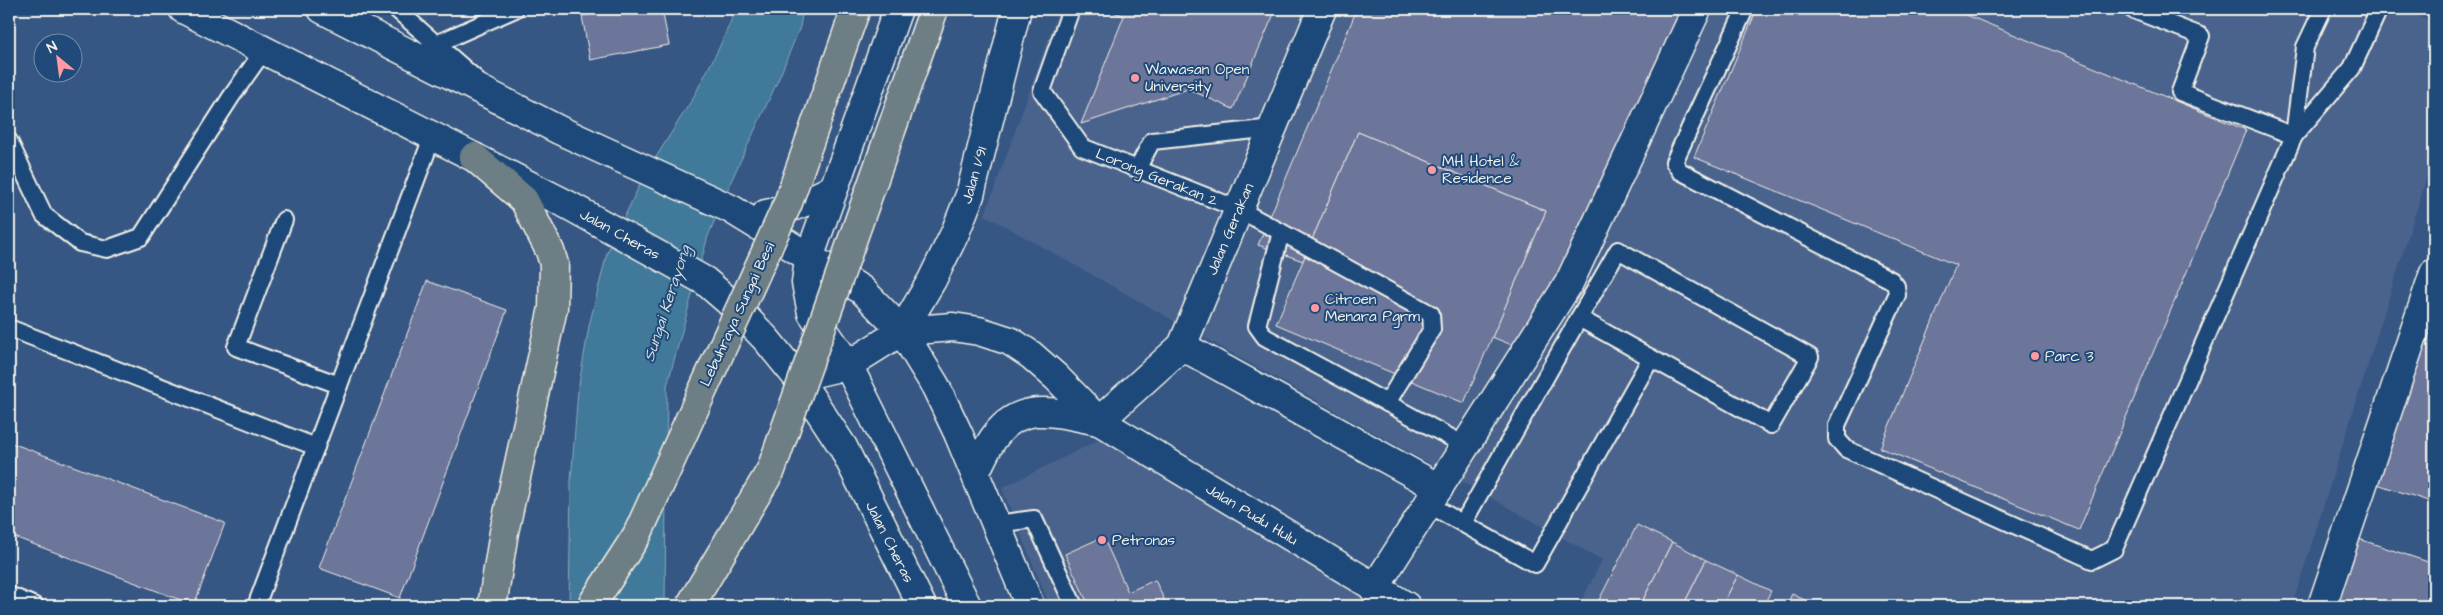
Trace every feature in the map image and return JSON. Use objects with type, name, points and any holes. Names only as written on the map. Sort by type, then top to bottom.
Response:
[{"type":"highway","name":"Lebuhraya Sungai Besi","points":[[591,606],[636,535],[788,202],[856,9]]},
{"type":"highway","points":[[690,606],[771,470],[934,9]]},
{"type":"highway","points":[[474,157],[524,200],[550,251],[554,264],[553,308],[504,532],[492,606]]},
{"type":"street","name":"Jalan Cheras","points":[[183,9],[568,205],[705,281],[766,339],[796,377],[843,447],[922,606]]},
{"type":"street","points":[[322,9],[427,51],[502,101],[619,159],[738,214],[862,290],[902,331],[935,385],[975,473],[1030,606]]},
{"type":"street","points":[[898,9],[809,258],[806,283],[812,314],[848,366],[967,606]]},
{"type":"street","name":"Jalan 1/91","points":[[902,331],[932,280],[956,233],[970,195],[1018,9]]},
{"type":"street","name":"Jalan Gerakan","points":[[1099,421],[1182,346],[1322,9]]},
{"type":"street","points":[[1374,589],[1569,283],[1698,9]]},
{"type":"street","points":[[738,214],[792,208],[814,200],[834,188]]},
{"type":"street","points":[[2322,606],[2434,273]]},
{"type":"street","name":"Jalan Pudu Hulu","points":[[902,331],[953,327],[979,331],[1010,341],[1031,355],[1056,377],[1099,421],[1374,589],[1406,606]]},
{"type":"street","points":[[796,377],[848,366],[902,331]]},
{"type":"street","points":[[1182,346],[1434,496]]},
{"type":"street","name":"Jalan Pudu Hulu","points":[[975,473],[996,436],[1012,418],[1039,410],[1099,421]]},
{"type":"lane","points":[[396,9],[427,51],[516,9]]},
{"type":"lane","name":"Lorong Gerakan 2","points":[[1071,9],[1042,91],[1082,147],[1238,209],[1431,314],[1432,329],[1387,403]]},
{"type":"lane","points":[[1745,9],[1674,162],[1680,171],[1892,280],[1896,286],[1897,295],[1837,426],[1837,439],[1846,448],[2092,560],[2114,549],[2294,136],[2305,47],[2323,9]]},
{"type":"lane","points":[[2131,9],[2201,36],[2180,92],[2294,136]]},
{"type":"lane","points":[[2294,136],[2352,68],[2379,9]]},
{"type":"lane","points":[[9,142],[44,215],[80,243],[107,249],[141,237],[231,97],[264,50]]},
{"type":"lane","points":[[1137,169],[1152,141],[1272,128]]},
{"type":"lane","points":[[256,606],[433,136]]},
{"type":"lane","points":[[284,220],[236,347],[339,385]]},
{"type":"lane","points":[[1281,232],[1257,326],[1265,337],[1466,446]]},
{"type":"lane","points":[[1463,524],[1579,318],[1618,250],[1810,357],[1771,425],[1579,318]]},
{"type":"lane","points":[[9,328],[316,447]]},
{"type":"lane","points":[[1434,496],[1463,524],[1535,564],[1651,358]]},
{"type":"lane","points":[[996,524],[1034,519],[1074,606]]},
{"type":"lane","points":[[9,595],[35,606]]},
{"type":"shaded area","points":[[1059,9],[2402,9],[2434,23],[2434,154],[2292,606],[1579,606],[1602,560],[985,215]]},
{"type":"shaded area","points":[[1101,439],[1387,606],[1050,606],[1002,488]]},
{"type":"water","name":"Sungai Kerayong","points":[[736,9],[803,9],[800,27],[779,78],[708,236],[667,386],[665,606],[569,606],[571,481],[578,390],[589,326],[607,253],[643,178],[693,98],[719,48]]},
{"type":"building","points":[[618,9],[662,9],[669,45],[590,60],[582,16]]},
{"type":"building","points":[[1114,9],[1276,9],[1233,109],[1188,89],[1081,124],[1124,16],[1114,12]]},
{"type":"building","points":[[1357,9],[1687,9],[1597,215],[1517,347],[1492,337],[1546,211],[1358,132],[1303,261],[1258,245]]},
{"type":"building","name":"Parc 3","points":[[1757,9],[1952,9],[2246,130],[2079,530],[1880,448],[1956,265],[1694,157]]},
{"type":"building","points":[[1358,132],[1546,211],[1464,403],[1276,324]]},
{"type":"building","points":[[427,281],[507,310],[400,598],[319,568]]},
{"type":"building","points":[[2434,314],[2434,503],[2377,484]]},
{"type":"building","points":[[9,442],[225,523],[194,605],[9,535]]},
{"type":"building","points":[[1637,525],[1672,542],[1640,606],[1596,606]]},
{"type":"building","points":[[1103,537],[1128,592],[1155,580],[1167,606],[1089,606],[1065,554]]},
{"type":"building","points":[[2359,539],[2434,564],[2434,606],[2337,606]]},
{"type":"building","points":[[1672,542],[1706,560],[1683,606],[1640,606]]},
{"type":"building","points":[[1706,560],[1738,575],[1722,606],[1683,606]]},
{"type":"building","points":[[1738,575],[1771,591],[1763,606],[1722,606]]},
{"type":"building","points":[[1792,594],[1817,606],[1786,606]]},
{"type":"place","name":"Wawasan Open University","points":[[1135,78]]},
{"type":"place","name":"MH Hotel & Residence","points":[[1432,170]]},
{"type":"place","name":"Citroen Menara Pgrm","points":[[1315,308]]},
{"type":"place","name":"Parc 3","points":[[2035,356]]},
{"type":"place","name":"Petronas","points":[[1102,540]]}]
